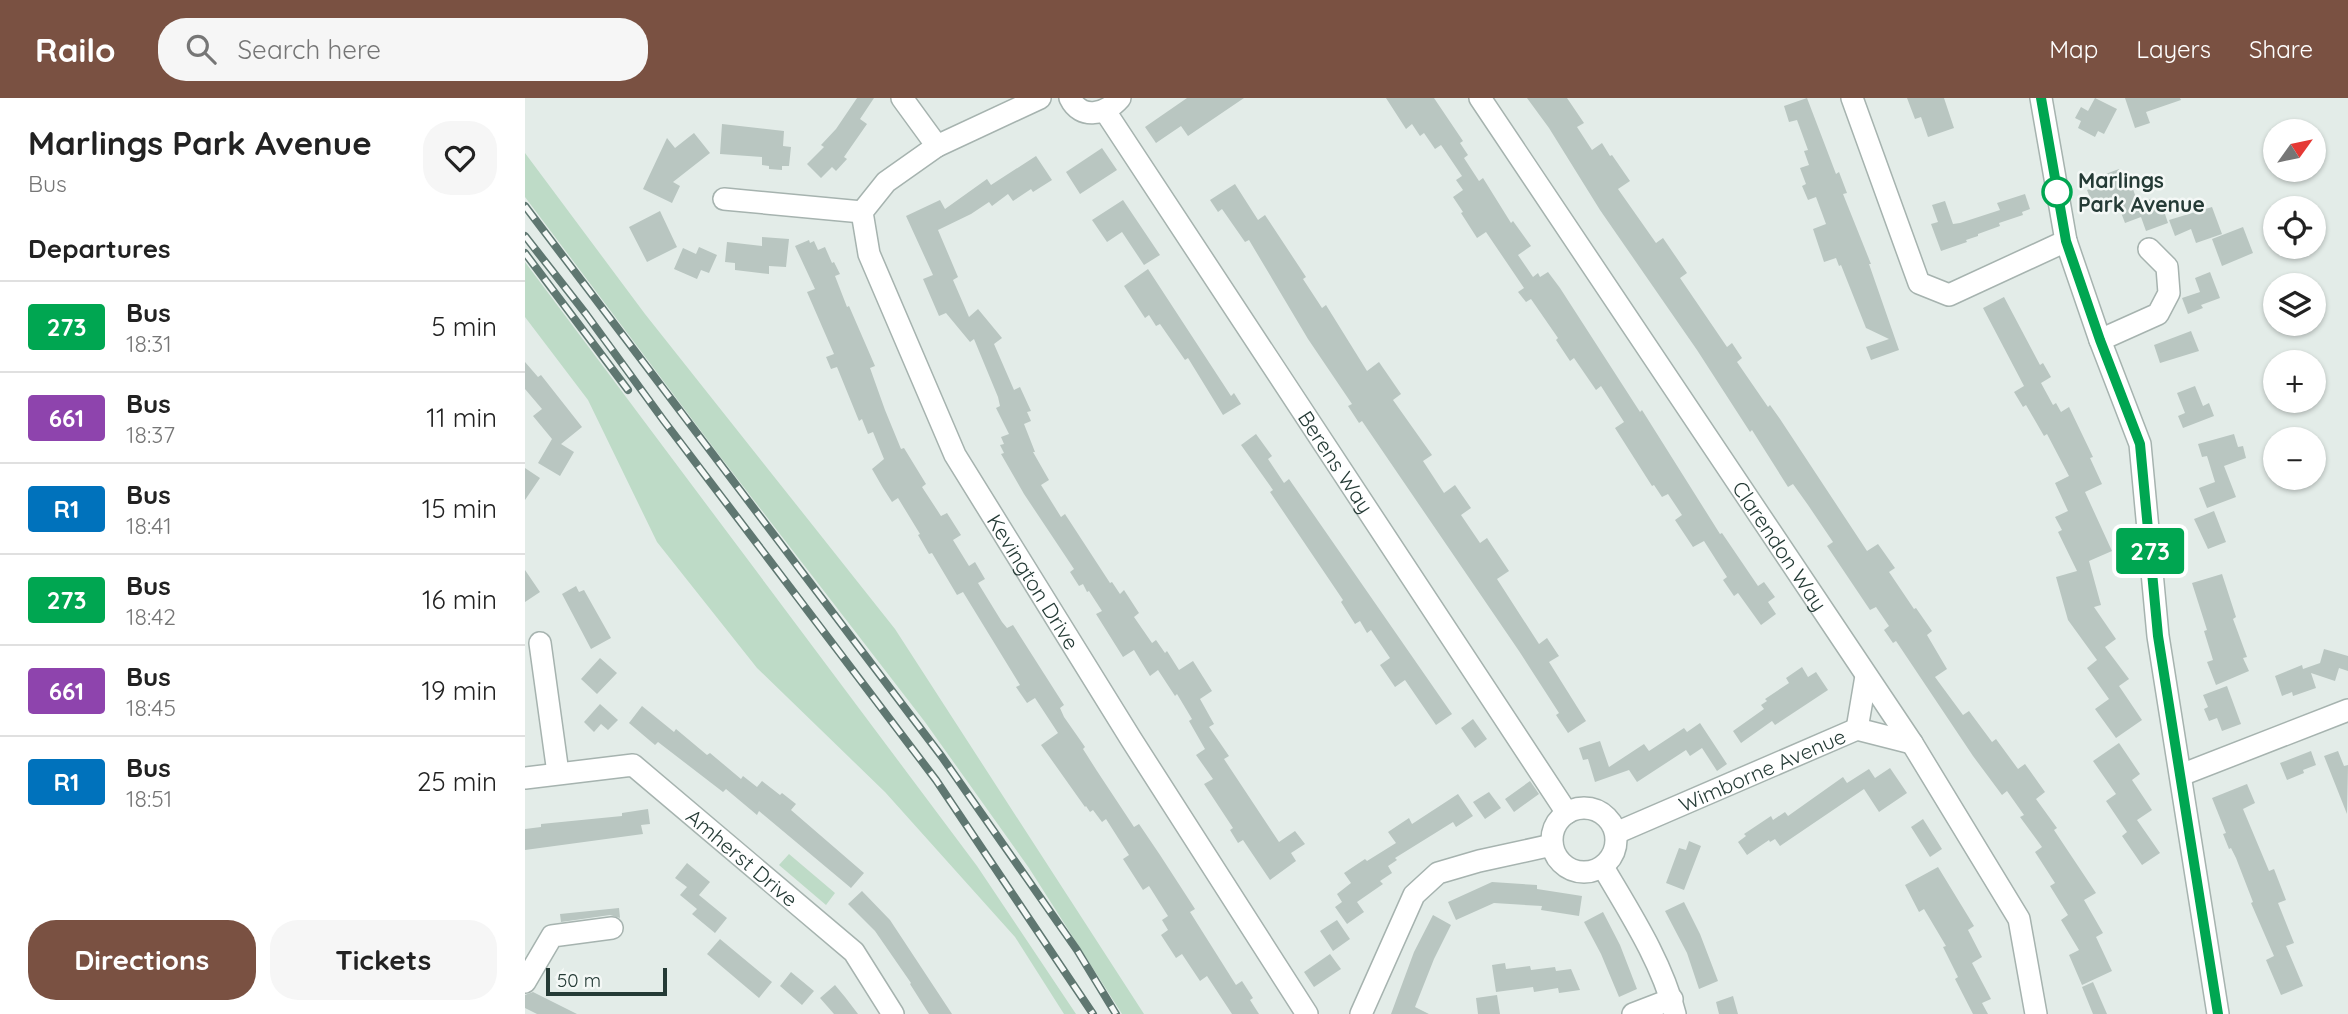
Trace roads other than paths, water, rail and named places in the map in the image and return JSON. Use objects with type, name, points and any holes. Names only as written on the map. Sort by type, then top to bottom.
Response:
[{"type":"street","points":[[902,98],[937,146]]},
{"type":"street","points":[[724,200],[862,212],[885,181],[937,146],[1040,98]]},
{"type":"street","name":"Berens Way","points":[[1070,98],[1074,105],[1092,114],[1112,105],[1567,813]]},
{"type":"street","name":"Clarendon Way","points":[[1480,98],[1912,743],[2019,919],[2036,1014]]},
{"type":"street","points":[[1852,98],[1919,284],[1949,295],[2066,241]]},
{"type":"street","points":[[2041,98],[2066,241],[2140,444],[2158,636],[2218,1014]]},
{"type":"street","name":"Kevington Drive","points":[[862,212],[869,254],[955,455],[1131,739],[1307,1014]]},
{"type":"street","points":[[2100,340],[2158,314],[2164,303],[2169,293],[2167,267],[2150,248]]},
{"type":"street","points":[[540,643],[558,773]]},
{"type":"street","points":[[1857,729],[1866,676]]},
{"type":"street","points":[[2182,775],[2348,710]]},
{"type":"street","name":"Wimborne Avenue","points":[[1616,833],[1857,729],[1912,743]]},
{"type":"street","name":"Amherst Drive","points":[[525,778],[633,765],[854,952],[893,1014]]},
{"type":"street","points":[[1587,808],[1605,816],[1616,833],[1615,852],[1603,867],[1594,872],[1583,873],[1562,865],[1552,845],[1555,827],[1567,813],[1587,808]]},
{"type":"street","points":[[1361,1014],[1414,895],[1438,873],[1552,845]]},
{"type":"street","points":[[1603,867],[1641,933],[1674,1006],[1633,1014]]},
{"type":"street","points":[[525,982],[552,936],[612,928]]},
{"type":"railway","points":[[525,206],[942,757],[1077,950],[1116,1014]]},
{"type":"railway","points":[[525,236],[936,780],[1093,1014]]},
{"type":"railway","points":[[525,253],[628,390]]},
{"type":"place","name":"Marlings Park Avenue","points":[[2057,192]]}]
